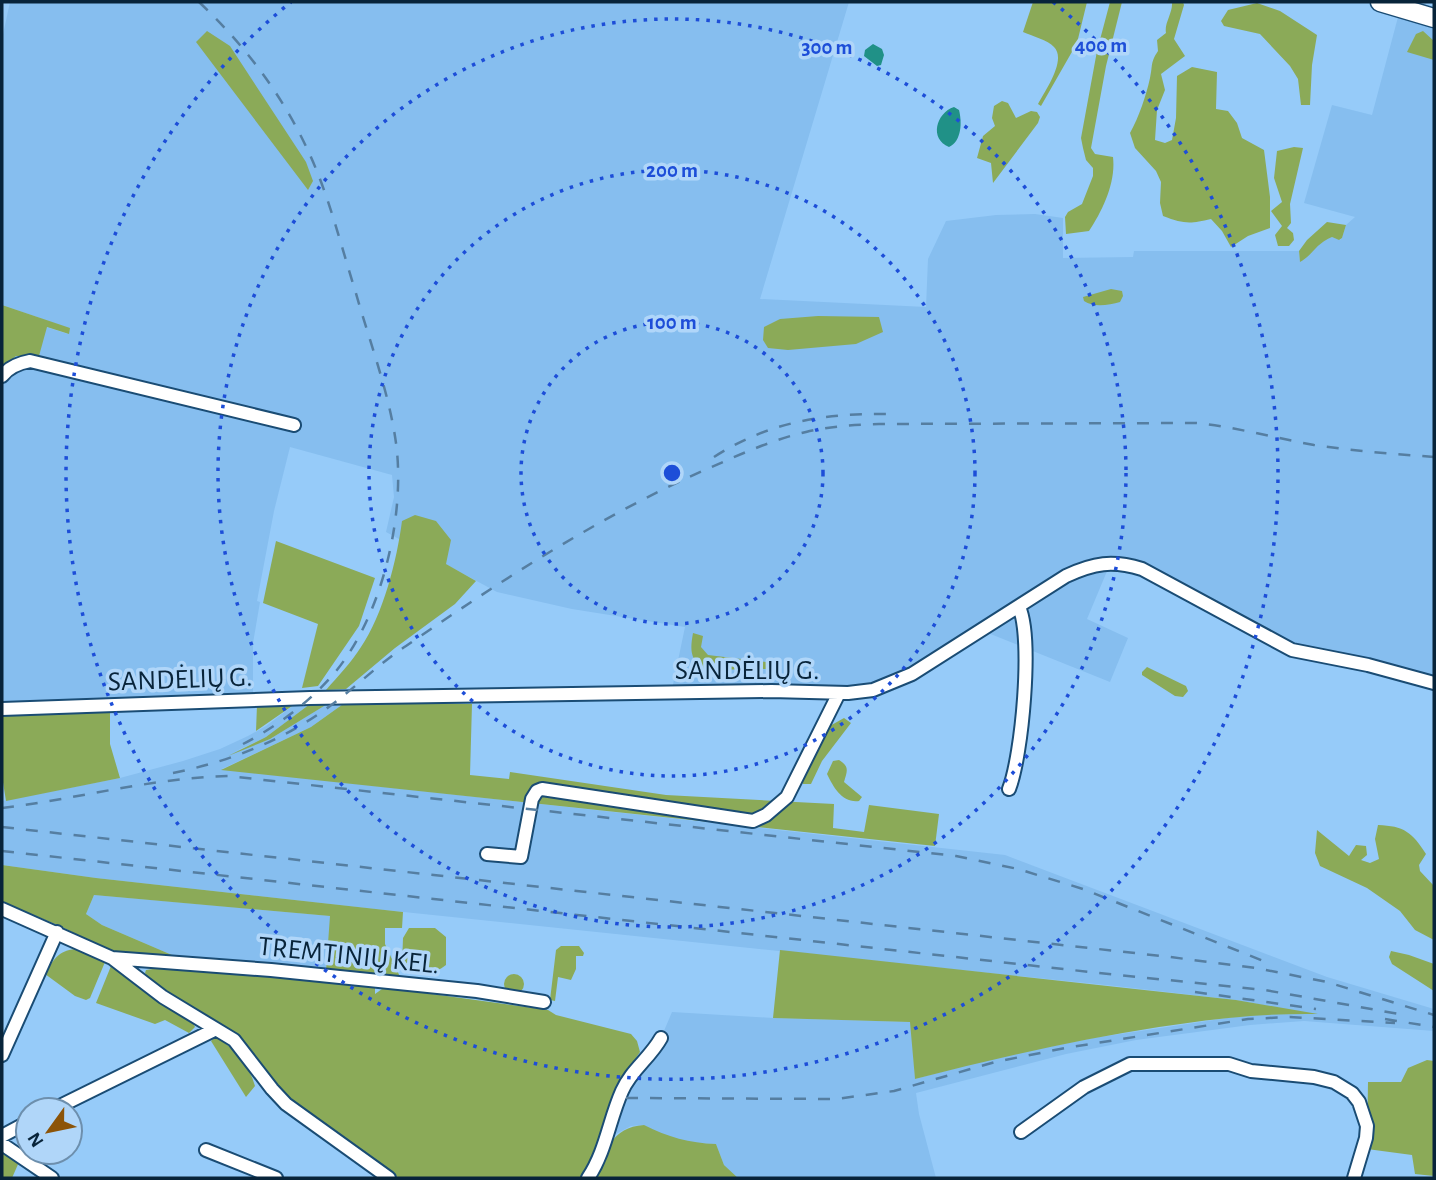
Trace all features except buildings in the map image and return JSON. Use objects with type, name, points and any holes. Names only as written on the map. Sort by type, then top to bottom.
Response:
[{"type":"main road","points":[[1380,2],[1434,18]]},
{"type":"street","points":[[2,376],[6,370],[19,363],[30,361],[294,425]]},
{"type":"street","name":"SANDĖLIŲ G.","points":[[2,709],[300,698],[771,691],[839,693],[873,690],[912,674],[1066,576],[1090,565],[1129,565],[1142,569],[1292,650],[1368,665],[1434,683]]},
{"type":"street","points":[[1009,789],[1018,754],[1023,704],[1024,625],[1019,607]]},
{"type":"street","points":[[487,854],[521,857],[532,799],[537,791],[542,789],[753,821],[766,815],[787,797],[839,693]]},
{"type":"street","name":"TREMTINIŲ KEL.","points":[[2,909],[112,958],[190,1015],[234,1040],[286,1104],[390,1178]]},
{"type":"street","points":[[2,1055],[57,932]]},
{"type":"street","name":"TREMTINIŲ KEL.","points":[[112,958],[271,970],[477,991],[544,1002]]},
{"type":"street","points":[[142,981],[139,968],[148,961]]},
{"type":"street","points":[[80,1096],[216,1029]]},
{"type":"street","points":[[588,1178],[602,1155],[622,1090],[661,1038]]},
{"type":"street","points":[[1021,1132],[1084,1087],[1130,1064],[1229,1064],[1251,1071],[1314,1077],[1334,1083],[1352,1093],[1359,1102],[1367,1126],[1354,1178]]},
{"type":"street","points":[[2,1144],[51,1178]]},
{"type":"street","points":[[206,1150],[276,1178]]},
{"type":"shaded area","points":[[10,2],[849,2],[760,299],[926,307],[928,259],[946,221],[1035,214],[1063,218],[1063,258],[1133,257],[1134,251],[1299,251],[1300,261],[1324,240],[1332,237],[1340,240],[1346,225],[1355,217],[1304,203],[1332,105],[1372,115],[1398,17],[1434,28],[1434,683],[1297,652],[1171,584],[1110,564],[1087,619],[1128,638],[1110,682],[983,631],[874,689],[671,694],[685,627],[572,609],[497,592],[386,532],[394,497],[392,475],[290,447],[274,511],[257,601],[260,602],[253,643],[253,700],[2,709],[2,367],[16,356],[28,355],[46,327],[68,334],[40,318],[2,305],[2,39]]},
{"type":"shaded area","points":[[1033,2],[1087,2],[1077,43],[1041,106],[1038,104],[1054,76],[1058,60],[1054,47],[1023,32]]},
{"type":"shaded area","points":[[1110,2],[1122,2],[1106,66],[1091,148],[1095,154],[1113,157],[1112,176],[1104,205],[1089,231],[1066,234],[1065,217],[1068,212],[1082,204],[1093,176],[1093,168],[1086,160],[1081,138],[1097,51]]},
{"type":"shaded area","points":[[1172,2],[1183,2],[1184,5],[1174,39],[1185,56],[1161,74],[1165,90],[1157,110],[1155,140],[1165,143],[1172,140],[1176,118],[1177,76],[1192,67],[1217,72],[1216,109],[1228,111],[1237,123],[1242,138],[1264,150],[1270,197],[1270,228],[1248,236],[1231,247],[1211,219],[1187,222],[1163,216],[1160,203],[1161,182],[1156,171],[1135,148],[1130,133],[1158,51],[1157,40],[1166,33]]},
{"type":"shaded area","points":[[1257,3],[1280,11],[1317,35],[1310,105],[1301,105],[1298,79],[1290,66],[1260,34],[1224,26],[1221,21],[1228,10]]},
{"type":"shaded area","points":[[207,31],[230,46],[306,162],[313,181],[308,190],[196,42]]},
{"type":"shaded area","points":[[1423,31],[1434,41],[1434,60],[1407,52],[1416,34]]},
{"type":"shaded area","points":[[873,44],[882,49],[884,55],[881,65],[877,66],[864,56],[865,50]]},
{"type":"shaded area","points":[[1002,101],[1008,103],[1016,118],[1031,111],[1037,112],[1040,117],[993,183],[991,163],[977,158],[983,136],[995,126],[992,118],[994,106]]},
{"type":"shaded area","points":[[954,107],[959,110],[960,131],[949,147],[939,138],[937,126],[943,115]]},
{"type":"shaded area","points":[[1303,148],[1290,204],[1291,223],[1287,228],[1293,233],[1294,240],[1289,246],[1278,246],[1275,235],[1282,226],[1271,211],[1282,202],[1274,178],[1277,151]]},
{"type":"shaded area","points":[[1327,222],[1346,225],[1342,238],[1339,240],[1332,237],[1326,240],[1300,262],[1299,251]]},
{"type":"shaded area","points":[[1111,289],[1122,291],[1120,302],[1097,305],[1084,301],[1083,297]]},
{"type":"shaded area","points":[[2,305],[70,328],[69,334],[47,327],[39,356],[16,356],[2,367]]},
{"type":"shaded area","points":[[818,316],[879,317],[883,332],[856,344],[788,350],[768,348],[763,340],[764,327],[780,319]]},
{"type":"shaded area","points":[[415,515],[436,521],[451,540],[446,564],[476,581],[455,604],[395,648],[346,689],[326,690],[369,634],[388,587],[402,521]]},
{"type":"shaded area","points":[[276,541],[375,578],[359,626],[318,686],[302,688],[318,624],[263,603]]},
{"type":"shaded area","points":[[693,633],[703,636],[701,647],[708,655],[766,662],[766,669],[703,670],[692,653]]},
{"type":"shaded area","points":[[1147,667],[1186,686],[1188,691],[1183,697],[1175,696],[1142,675]]},
{"type":"shaded area","points":[[346,702],[311,727],[222,769],[1005,855],[1327,977],[1434,1009],[1434,1031],[1304,1021],[1136,1040],[1066,1054],[916,1093],[936,1178],[738,1178],[724,1165],[716,1144],[689,1143],[665,1136],[643,1125],[631,1126],[616,1134],[609,1131],[622,1090],[661,1038],[672,1012],[911,1022],[915,1079],[994,1058],[1093,1038],[1254,1014],[1312,1014],[1236,1000],[1115,986],[375,909],[2,865],[2,801],[120,778],[183,761],[248,736],[295,704],[310,704],[266,737],[234,752],[270,739],[329,703]]},
{"type":"shaded area","points":[[346,702],[472,704],[470,775],[509,779],[510,772],[666,795],[834,804],[833,828],[864,832],[869,805],[939,814],[935,846],[221,770],[311,727]]},
{"type":"shaded area","points":[[329,703],[270,739],[228,756],[266,737],[310,704]]},
{"type":"shaded area","points":[[295,704],[256,731],[257,705]]},
{"type":"shaded area","points":[[110,711],[110,744],[120,778],[6,801],[2,776],[2,716]]},
{"type":"shaded area","points":[[844,718],[851,723],[822,761],[811,784],[803,784],[802,780],[828,727]]},
{"type":"shaded area","points":[[839,760],[847,770],[844,782],[862,797],[859,801],[843,797],[827,774],[833,761]]},
{"type":"shaded area","points":[[1378,825],[1406,832],[1426,854],[1419,865],[1420,871],[1434,886],[1434,940],[1415,930],[1400,911],[1367,888],[1320,866],[1315,853],[1317,830],[1349,856],[1356,845],[1366,846],[1367,855],[1361,860],[1370,863],[1379,859],[1375,839]]},
{"type":"shaded area","points":[[2,865],[403,912],[402,928],[385,928],[385,944],[401,979],[326,971],[330,916],[94,895],[86,914],[102,925],[172,955],[153,956],[108,950],[2,902]]},
{"type":"shaded area","points":[[94,895],[331,916],[326,971],[172,955],[102,925],[86,914]]},
{"type":"shaded area","points":[[409,928],[435,928],[446,937],[446,965],[432,972],[406,970],[402,965],[403,938]]},
{"type":"shaded area","points":[[561,946],[579,946],[584,953],[583,956],[576,956],[576,969],[571,980],[558,977],[555,1001],[550,1000],[556,950]]},
{"type":"shaded area","points":[[75,949],[105,962],[90,998],[86,1000],[75,996],[45,974],[57,957]]},
{"type":"shaded area","points":[[780,950],[1236,1000],[1318,1014],[1238,1017],[1159,1027],[1036,1050],[915,1079],[910,1022],[773,1018]]},
{"type":"shaded area","points":[[1391,951],[1434,964],[1434,991],[1392,964],[1389,957]]},
{"type":"shaded area","points":[[111,966],[195,1027],[189,1033],[165,1020],[155,1024],[96,1003]]},
{"type":"shaded area","points":[[166,967],[375,987],[375,994],[382,989],[396,989],[548,1010],[556,1015],[631,1034],[637,1041],[640,1052],[618,1084],[600,1150],[583,1178],[399,1178],[293,1102],[248,1046],[232,1031],[163,992],[145,973],[146,970]]},
{"type":"shaded area","points":[[514,974],[521,977],[524,984],[521,991],[514,994],[507,991],[504,984],[507,977]]},
{"type":"shaded area","points":[[216,1036],[235,1052],[249,1071],[255,1086],[246,1097],[211,1041]]},
{"type":"shaded area","points":[[1427,1060],[1434,1061],[1434,1176],[1415,1174],[1412,1155],[1367,1149],[1368,1082],[1401,1082],[1408,1068]]},
{"type":"shaded area","points":[[644,1125],[679,1139],[716,1144],[724,1165],[738,1178],[594,1178],[611,1142],[624,1130]]},
{"type":"shaded area","points":[[2,1151],[14,1159],[14,1166],[17,1166],[12,1178],[2,1178]]},
{"type":"railway","points":[[199,2],[253,61],[283,103],[308,150],[333,217],[384,385],[393,424],[398,472],[393,535],[386,567],[364,627],[349,654],[322,687],[301,706],[243,744]]},
{"type":"railway","points":[[714,457],[777,427],[844,415],[891,414]]},
{"type":"railway","points":[[173,773],[232,757],[288,733],[323,711],[395,653],[442,621],[590,528],[667,487],[743,453],[793,435],[833,427],[879,424],[1196,423],[1314,445],[1434,457]]},
{"type":"railway","points":[[2,808],[142,785],[228,776],[956,856],[1018,869],[1083,889],[1271,964]]},
{"type":"railway","points":[[2,827],[1256,968],[1327,982],[1434,1015]]},
{"type":"railway","points":[[2,851],[1265,990],[1399,1014]]},
{"type":"railway","points":[[1195,992],[1316,1009]]},
{"type":"railway","points":[[626,1098],[836,1099],[894,1091],[995,1062],[1065,1048],[1248,1019],[1290,1017],[1395,1023]]},
{"type":"railway","points":[[1385,1019],[1434,1027]]}]
